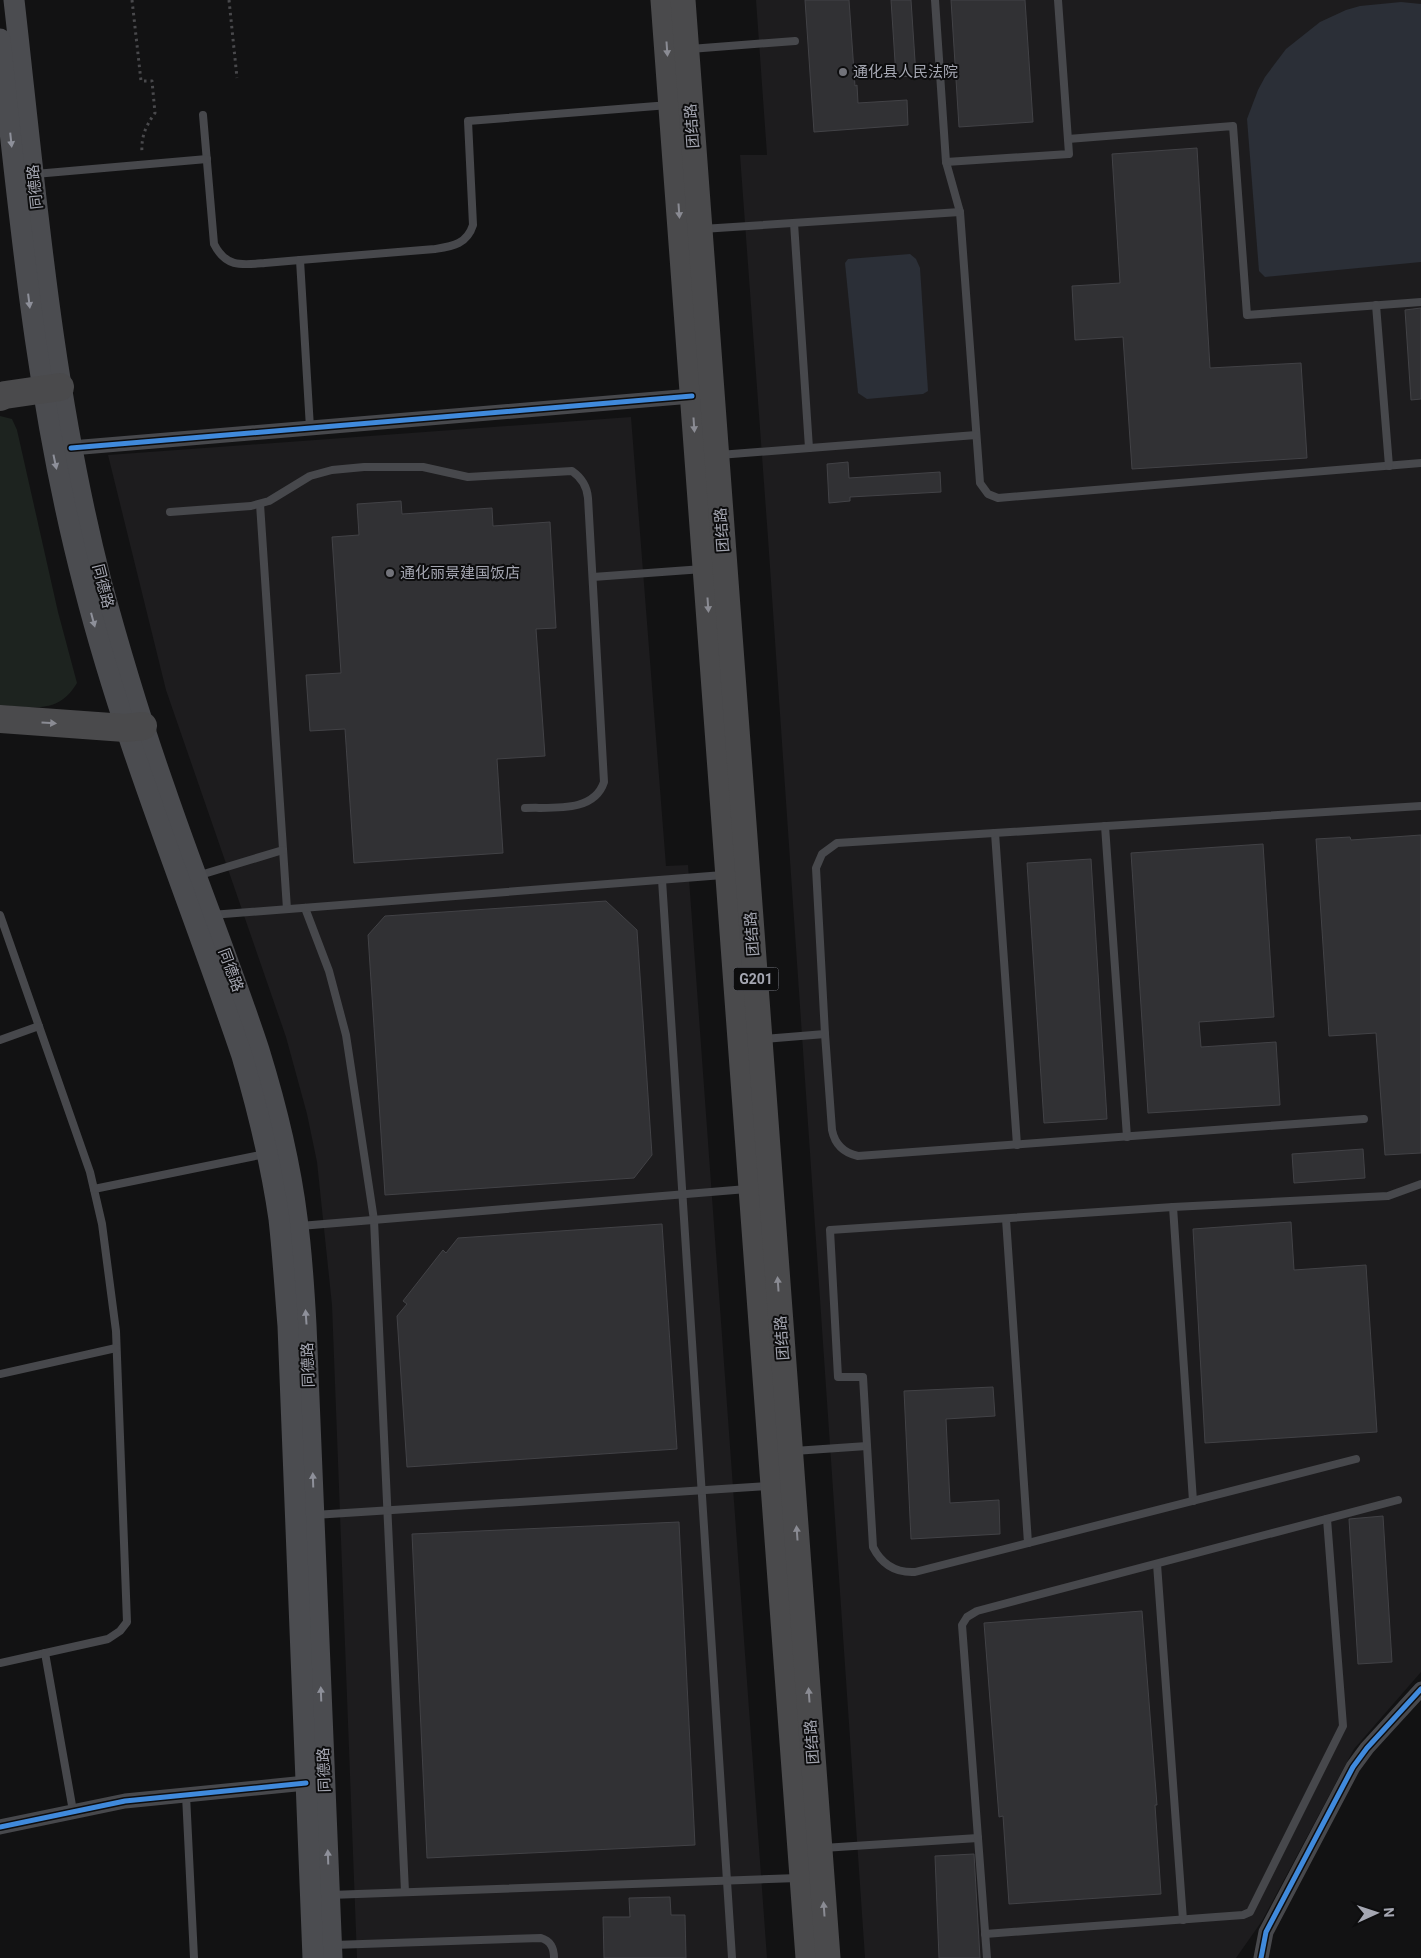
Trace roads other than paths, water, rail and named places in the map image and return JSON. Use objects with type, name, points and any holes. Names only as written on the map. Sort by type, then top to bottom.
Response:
[{"type":"highway","name":"团结路","points":[[663,0],[808,1958]]},
{"type":"highway","name":"团结路","points":[[682,0],[828,1958]]},
{"type":"highway","points":[[0,397],[51,388]]},
{"type":"highway","points":[[0,720],[134,727]]},
{"type":"main road","name":"同德路","points":[[14,0],[48,299],[51,388],[64,504],[102,656],[197,876],[245,1008],[272,1093],[287,1160],[298,1226],[306,1325],[332,1952]]},
{"type":"main road","name":"同德路","points":[[0,39],[25,266],[51,388],[72,448],[101,580],[120,650],[134,727],[242,1056],[267,1153],[279,1220],[288,1326],[313,1958]]},
{"type":"street","points":[[72,448],[692,396]]},
{"type":"street","points":[[1261,1958],[1266,1932],[1353,1767],[1421,1689]]},
{"type":"street","points":[[0,1827],[125,1801],[306,1783]]},
{"type":"lane","points":[[935,0],[946,162],[960,212],[980,483],[988,494],[998,498],[1421,463]]},
{"type":"lane","points":[[946,162],[1070,154],[1058,0]]},
{"type":"lane","points":[[686,49],[795,41]]},
{"type":"lane","points":[[203,115],[214,244],[227,260],[241,265],[454,246],[464,241],[471,232],[473,225],[468,121],[671,105]]},
{"type":"lane","points":[[1068,139],[1232,126],[1246,315],[1421,302]]},
{"type":"lane","points":[[33,174],[207,159]]},
{"type":"lane","points":[[700,230],[960,212]]},
{"type":"lane","points":[[794,223],[809,448]]},
{"type":"lane","points":[[300,260],[310,428]]},
{"type":"lane","points":[[1376,306],[1389,466]]},
{"type":"lane","points":[[716,455],[976,435]]},
{"type":"lane","points":[[170,512],[260,504],[280,495],[310,476],[332,470],[364,467],[422,467],[468,477],[572,471],[582,480],[587,492],[604,782],[597,797],[584,804],[525,808]]},
{"type":"lane","points":[[260,504],[287,909]]},
{"type":"lane","points":[[592,577],[705,569]]},
{"type":"lane","points":[[1364,1119],[858,1156],[844,1151],[833,1136],[815,876],[818,861],[822,854],[837,843],[1421,806]]},
{"type":"lane","points":[[1105,826],[1127,1137]]},
{"type":"lane","points":[[995,834],[1017,1145]]},
{"type":"lane","points":[[197,876],[283,850]]},
{"type":"lane","points":[[211,915],[728,875]]},
{"type":"lane","points":[[662,880],[732,1958]]},
{"type":"lane","points":[[305,908],[329,971],[346,1035],[374,1220],[405,1892]]},
{"type":"lane","points":[[0,915],[94,1189],[102,1224],[116,1348],[127,1622],[120,1632],[108,1639],[0,1663]]},
{"type":"lane","points":[[0,1040],[39,1026]]},
{"type":"lane","points":[[760,1039],[825,1034]]},
{"type":"lane","points":[[94,1189],[267,1153]]},
{"type":"lane","points":[[1356,1459],[915,1572],[899,1571],[881,1561],[873,1547],[863,1377],[838,1377],[830,1230],[1173,1207],[1388,1196],[1421,1184]]},
{"type":"lane","points":[[298,1226],[751,1188]]},
{"type":"lane","points":[[1173,1207],[1192,1501]]},
{"type":"lane","points":[[1006,1219],[1028,1543]]},
{"type":"lane","points":[[0,1374],[116,1348]]},
{"type":"lane","points":[[791,1452],[867,1446]]},
{"type":"lane","points":[[314,1515],[774,1486]]},
{"type":"lane","points":[[987,1958],[962,1625],[965,1621],[977,1611],[1398,1500]]},
{"type":"lane","points":[[985,1934],[1183,1920],[1242,1915],[1250,1912],[1343,1726],[1327,1519]]},
{"type":"lane","points":[[1157,1564],[1183,1920]]},
{"type":"lane","points":[[45,1653],[74,1811]]},
{"type":"lane","points":[[186,1795],[194,1958]]},
{"type":"lane","points":[[820,1848],[978,1838]]},
{"type":"lane","points":[[329,1895],[802,1878]]},
{"type":"lane","points":[[332,1952],[541,1938],[550,1942],[553,1947],[554,1958]]},
{"type":"place","name":"通化县人民法院","points":[[843,72]]},
{"type":"place","name":"通化丽景建国饭店","points":[[390,573]]}]
